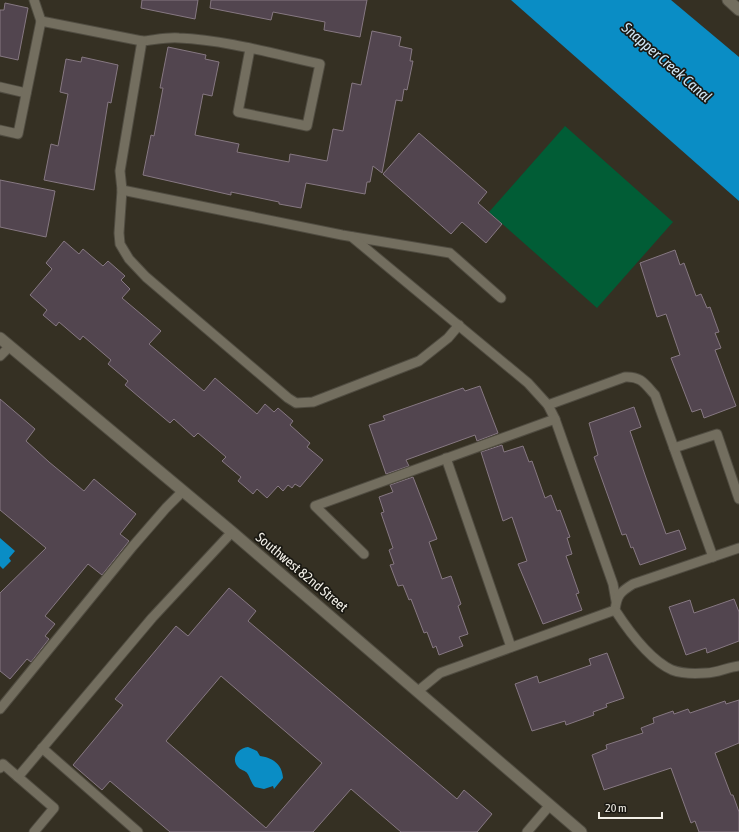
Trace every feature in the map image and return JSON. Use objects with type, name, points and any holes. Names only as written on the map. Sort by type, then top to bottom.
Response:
[{"type":"street","points":[[728,0],[739,10]]},
{"type":"street","name":"Southwest 82nd Street","points":[[0,338],[232,532],[582,832]]},
{"type":"lane","points":[[0,130],[18,134],[41,21],[34,0]]},
{"type":"lane","points":[[41,21],[142,41],[178,37],[209,41],[250,49],[320,64],[308,126],[238,112],[250,49]]},
{"type":"lane","points":[[142,41],[120,170],[122,190],[119,233],[120,244],[129,259],[146,277],[288,398],[296,403],[313,402],[419,361],[448,338],[459,325]]},
{"type":"lane","points":[[0,87],[26,93]]},
{"type":"lane","points":[[122,190],[352,236],[450,253],[501,298]]},
{"type":"lane","points":[[352,236],[528,383],[548,405],[555,419],[613,584],[615,606],[639,643],[658,660],[671,669],[683,673],[708,673],[739,666]]},
{"type":"lane","points":[[0,356],[10,346]]},
{"type":"lane","points":[[548,405],[625,377],[635,376],[645,383],[655,395],[713,557]]},
{"type":"lane","points":[[364,554],[315,506],[555,419]]},
{"type":"lane","points":[[674,448],[717,434],[739,499]]},
{"type":"lane","points":[[446,458],[511,647]]},
{"type":"lane","points":[[0,709],[142,535],[183,491]]},
{"type":"lane","points":[[18,777],[181,587],[232,532]]},
{"type":"lane","points":[[418,691],[440,673],[615,606],[621,591],[633,584],[739,548]]},
{"type":"lane","points":[[42,748],[138,832]]},
{"type":"lane","points":[[0,768],[3,764],[54,808],[34,832]]},
{"type":"lane","points":[[527,832],[550,805]]},
{"type":"green space","points":[[565,126],[673,222],[597,308],[489,212]]},
{"type":"water","name":"Snapper Creek Canal","points":[[511,0],[671,0],[739,57],[739,201]]},
{"type":"water","points":[[0,538],[15,551],[9,558],[11,561],[3,569],[0,566]]},
{"type":"water","points":[[248,747],[257,751],[260,756],[269,758],[279,765],[283,778],[274,789],[273,786],[264,789],[255,787],[246,772],[236,765],[235,758],[238,752]]},
{"type":"building","points":[[142,0],[198,0],[195,19],[141,8]]},
{"type":"building","points":[[211,0],[367,0],[360,37],[324,30],[325,22],[273,12],[271,20],[210,8]]},
{"type":"building","points":[[5,3],[28,8],[18,60],[0,56],[0,10],[4,10]]},
{"type":"building","points":[[372,31],[401,37],[399,46],[412,49],[410,61],[413,61],[407,90],[404,89],[402,101],[396,100],[382,173],[373,166],[370,182],[367,182],[365,194],[306,183],[301,208],[231,192],[231,195],[143,175],[151,135],[154,136],[163,88],[160,88],[168,47],[206,55],[205,59],[219,62],[212,96],[203,94],[195,135],[239,144],[237,152],[289,162],[290,154],[327,161],[333,129],[343,131],[352,83],[361,85]]},
{"type":"building","points":[[82,57],[118,65],[111,103],[108,102],[94,190],[44,180],[51,144],[58,146],[68,94],[60,92],[66,59],[81,62]]},
{"type":"building","points":[[419,133],[487,192],[478,203],[502,224],[486,243],[462,222],[451,234],[383,174]]},
{"type":"building","points":[[0,180],[55,191],[46,237],[0,227]]},
{"type":"building","points":[[64,241],[79,254],[83,249],[103,266],[108,261],[125,276],[121,280],[130,289],[122,298],[161,331],[149,344],[204,391],[215,378],[257,414],[265,404],[274,412],[278,408],[293,421],[290,425],[310,443],[307,447],[323,460],[300,487],[295,484],[292,488],[288,485],[283,491],[278,486],[267,498],[257,489],[253,494],[238,481],[241,477],[222,461],[226,457],[198,433],[194,437],[174,419],[170,423],[125,385],[128,381],[108,364],[111,360],[83,336],[80,340],[59,322],[56,326],[43,315],[47,310],[30,295],[52,269],[46,263]]},
{"type":"building","points":[[675,250],[680,265],[684,263],[696,296],[701,294],[707,308],[710,307],[719,332],[715,333],[721,348],[715,350],[736,406],[704,418],[701,409],[692,412],[671,358],[680,355],[666,314],[657,317],[640,263]]},
{"type":"building","points":[[480,386],[498,433],[477,441],[475,435],[406,460],[409,466],[386,474],[369,425],[385,420],[383,416],[463,388],[465,391]]},
{"type":"building","points":[[0,399],[35,429],[26,441],[49,462],[84,491],[94,479],[136,514],[120,534],[129,541],[102,575],[88,564],[45,616],[55,624],[45,636],[49,639],[31,662],[27,659],[10,679],[0,671],[0,593],[46,548],[0,510]]},
{"type":"building","points":[[634,407],[641,427],[630,431],[666,534],[679,530],[686,549],[640,565],[633,547],[631,548],[626,534],[622,535],[604,485],[594,457],[598,455],[589,423]]},
{"type":"building","points":[[502,445],[504,452],[523,446],[529,462],[532,461],[545,498],[551,495],[557,511],[560,510],[570,537],[567,538],[572,554],[566,556],[579,593],[576,594],[582,610],[543,624],[518,564],[527,561],[512,517],[503,521],[481,452]]},
{"type":"building","points":[[413,477],[437,539],[429,542],[442,579],[451,576],[461,604],[458,606],[468,634],[459,637],[463,646],[439,655],[436,646],[433,648],[427,632],[424,633],[411,599],[409,600],[403,585],[398,586],[390,565],[394,564],[389,550],[393,548],[381,513],[384,512],[379,497],[393,492],[390,485]]},
{"type":"building","points":[[229,588],[256,611],[248,621],[457,799],[464,790],[492,814],[477,832],[401,832],[351,789],[313,832],[170,832],[110,781],[102,790],[73,765],[123,705],[115,699],[176,626],[188,636]],"holes":[[[221,676],[322,763],[266,828],[166,741]]]},
{"type":"building","points":[[734,599],[739,612],[739,641],[707,653],[706,648],[686,655],[669,607],[690,600],[694,613]]},
{"type":"building","points":[[607,653],[624,698],[606,704],[607,707],[593,712],[594,715],[566,725],[565,721],[532,731],[515,684],[537,676],[539,683],[591,665],[589,659]]},
{"type":"building","points":[[739,700],[739,743],[715,753],[739,812],[739,832],[699,832],[695,821],[691,823],[671,768],[604,790],[592,755],[607,749],[606,745],[643,733],[641,728],[654,723],[653,718],[673,711],[674,714],[688,709],[690,713],[725,701],[726,704]]}]
